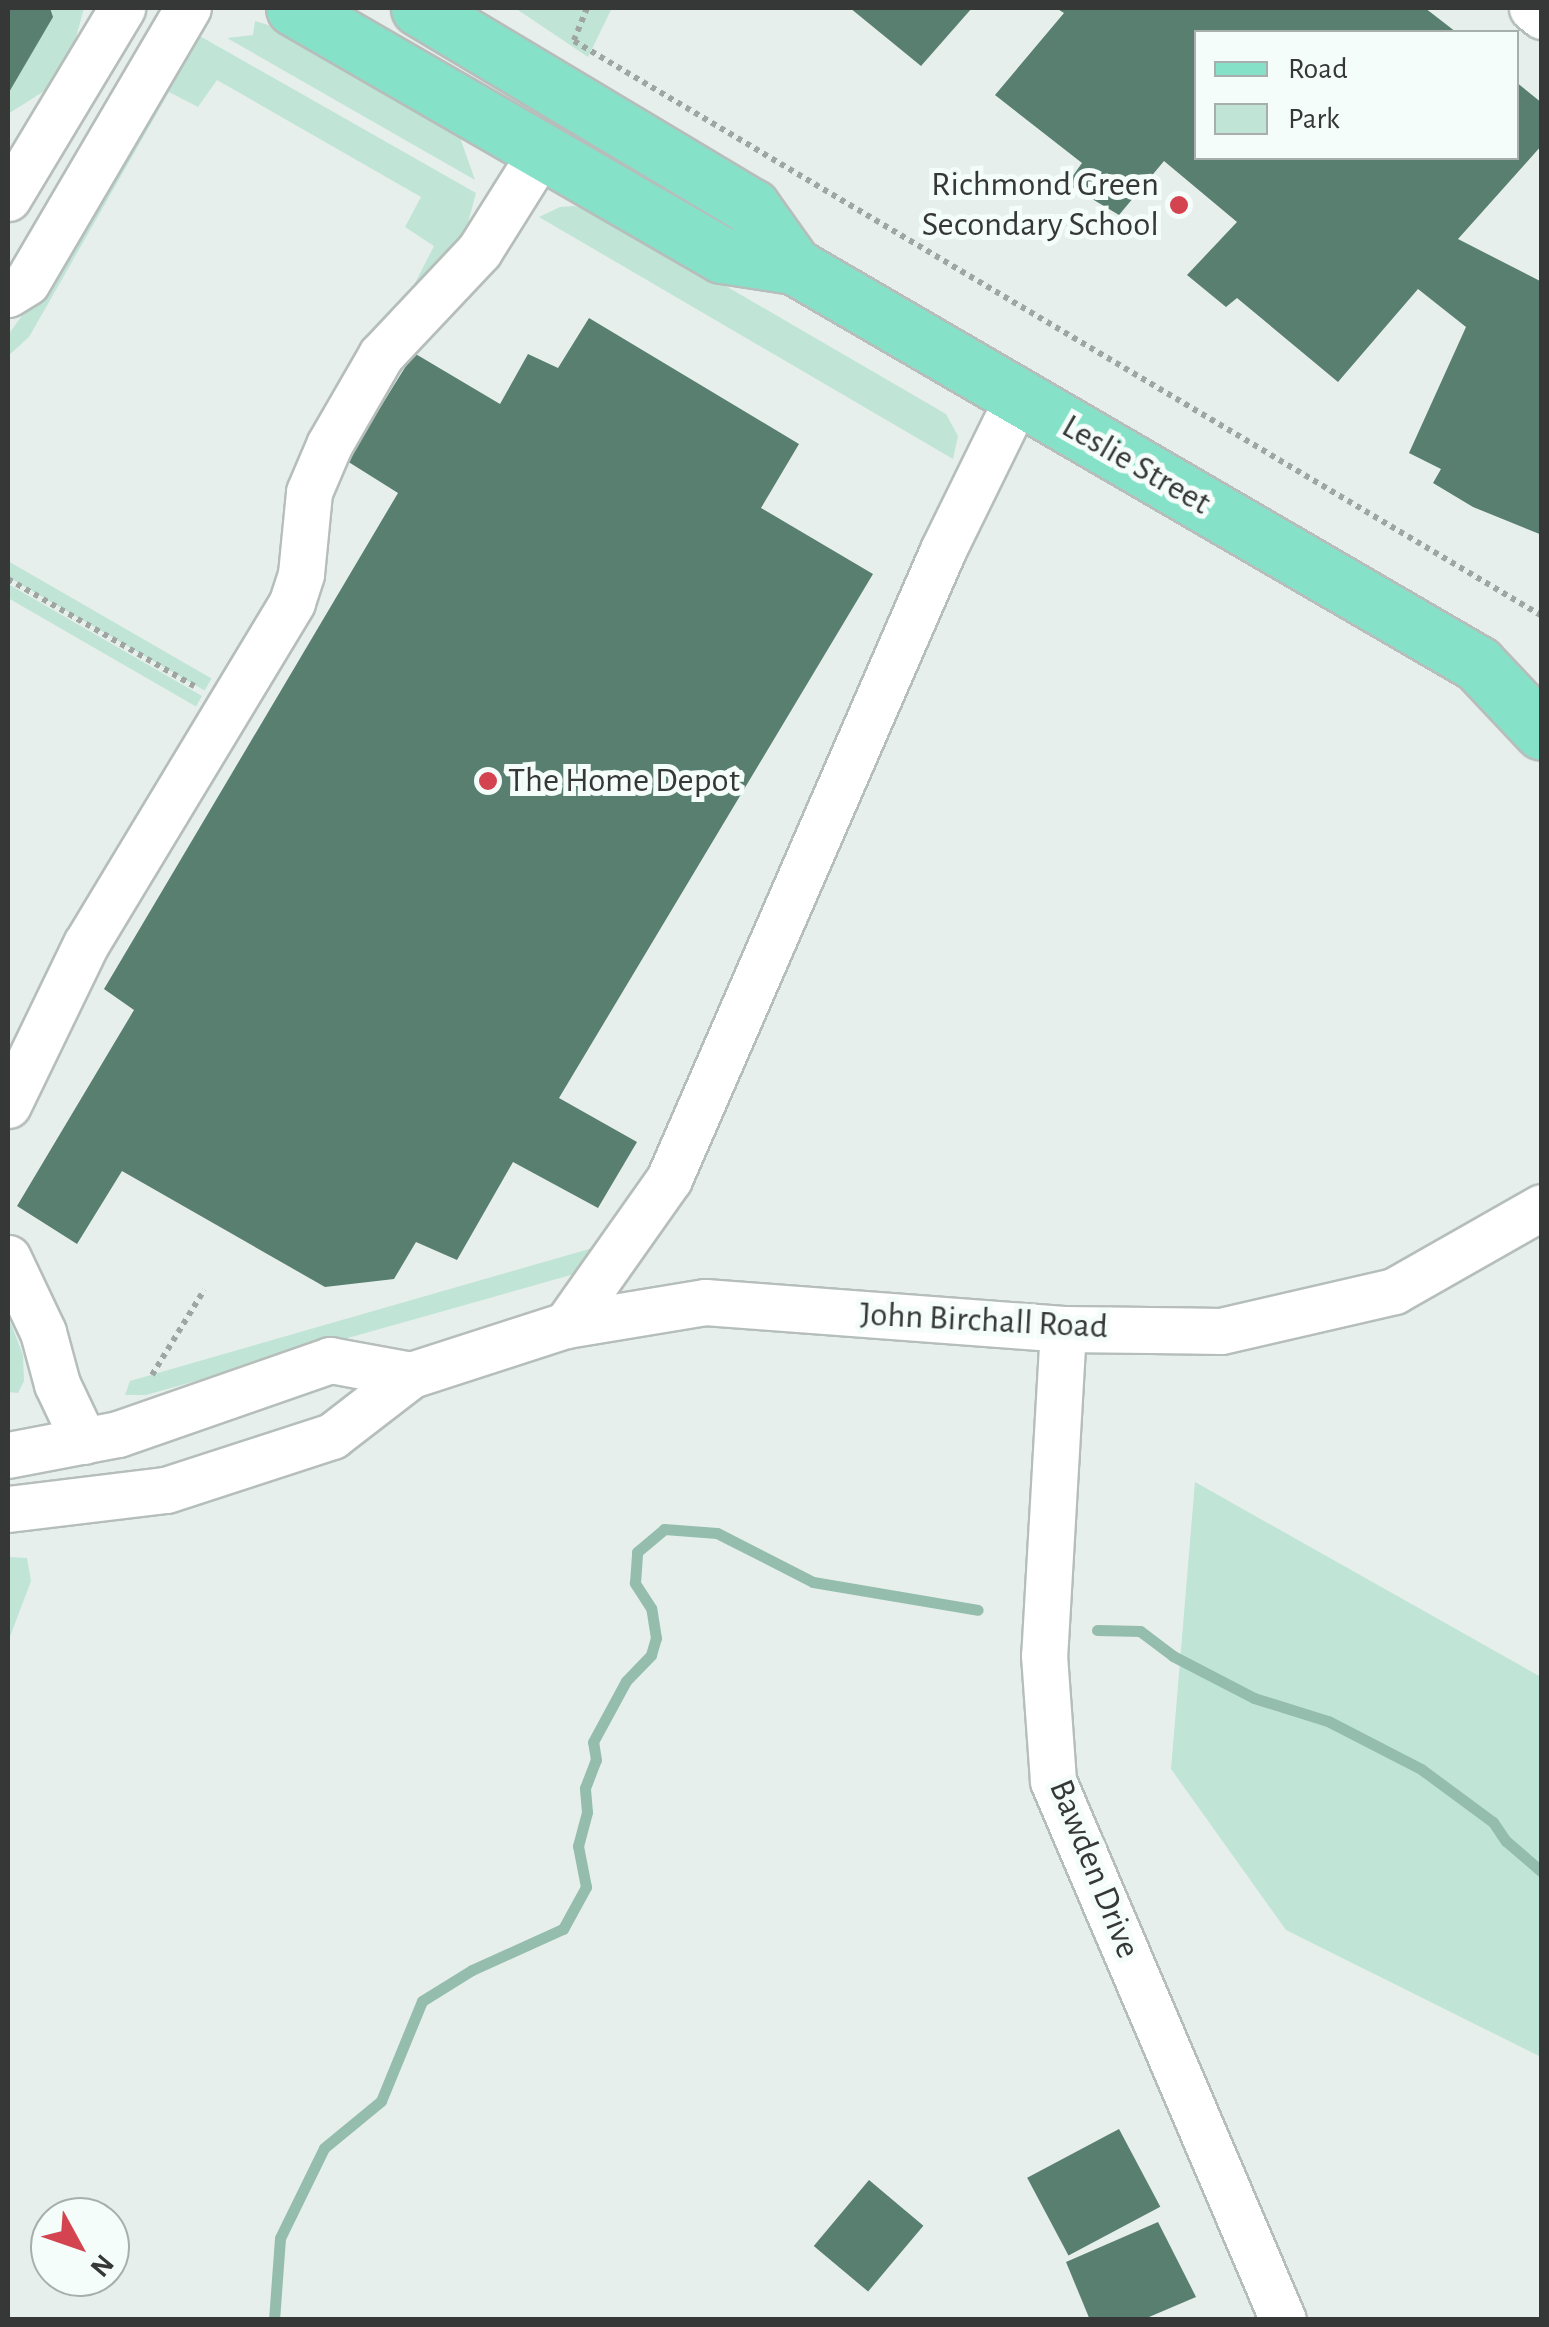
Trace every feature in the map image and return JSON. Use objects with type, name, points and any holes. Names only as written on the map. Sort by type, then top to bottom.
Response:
[{"type":"main road","name":"Leslie Street","points":[[294,8],[722,255],[794,266],[1478,664],[1542,732]]},
{"type":"main road","name":"Leslie Street","points":[[419,8],[752,207],[794,266]]},
{"type":"main road","name":"Leslie Street","points":[[1478,664],[1542,676]]},
{"type":"street","points":[[10,186],[122,8]]},
{"type":"street","points":[[8,294],[27,282],[188,8]]},
{"type":"street","points":[[1532,8],[1542,16]]},
{"type":"street","points":[[8,1105],[65,982],[298,588],[309,492],[329,445],[381,355],[479,251],[543,149]]},
{"type":"street","points":[[566,1325],[669,1179],[943,550],[1018,397]]},
{"type":"street","name":"John Birchall Road","points":[[8,1510],[166,1490],[332,1436],[410,1376],[566,1325],[706,1302],[1064,1329],[1220,1331],[1394,1291],[1542,1206]]},
{"type":"street","points":[[8,1258],[44,1332],[56,1384],[84,1441]]},
{"type":"street","name":"Bawden Drive","points":[[1064,1329],[1044,1655],[1054,1781],[1283,2320]]},
{"type":"street","name":"John Birchall Road","points":[[8,1455],[118,1434],[330,1360],[410,1376]]},
{"type":"path","points":[[587,8],[574,42],[1542,616]]},
{"type":"path","points":[[8,580],[229,707]]},
{"type":"path","points":[[152,1374],[204,1290]]},
{"type":"green space","points":[[50,8],[84,8],[71,56],[49,88],[8,114],[8,94],[52,17]]},
{"type":"green space","points":[[515,8],[612,8],[588,57]]},
{"type":"green space","points":[[255,21],[288,31],[457,129],[475,180],[227,38],[253,35]]},
{"type":"green space","points":[[198,35],[476,193],[466,230],[412,289],[434,246],[405,227],[421,197],[217,80],[198,107],[169,92],[29,337],[8,356],[8,335],[41,289]]},
{"type":"green space","points":[[574,206],[602,214],[946,414],[958,436],[953,459],[539,217],[560,207]]},
{"type":"green space","points":[[8,561],[212,678],[205,691],[8,577]]},
{"type":"green space","points":[[8,584],[202,696],[196,706],[8,598]]},
{"type":"green space","points":[[610,1243],[592,1269],[146,1395],[125,1395],[130,1381]]},
{"type":"green space","points":[[8,1316],[23,1355],[24,1381],[18,1393],[8,1392]]},
{"type":"green space","points":[[1195,1482],[1541,1677],[1541,2057],[1286,1930],[1171,1769]]},
{"type":"green space","points":[[8,1557],[27,1558],[31,1581],[8,1642]]},
{"type":"building","points":[[8,8],[50,8],[53,17],[8,94]]},
{"type":"building","points":[[850,8],[972,8],[921,66]]},
{"type":"building","points":[[1056,8],[1425,8],[1453,30],[1194,30],[1194,160],[1519,160],[1519,84],[1542,103],[1542,145],[1458,239],[1542,282],[1542,535],[1473,507],[1433,483],[1441,469],[1409,453],[1466,327],[1418,289],[1338,382],[1237,298],[1226,307],[1187,275],[1237,222],[1164,161],[1119,215],[1067,184],[1082,163],[995,95],[1064,13]]},
{"type":"building","name":"The Home Depot","points":[[589,318],[799,444],[761,508],[873,574],[559,1098],[637,1142],[598,1208],[513,1162],[457,1260],[416,1242],[394,1279],[325,1287],[122,1171],[77,1244],[17,1206],[134,1010],[104,989],[398,493],[347,461],[414,353],[500,404],[528,354],[558,368]]},
{"type":"building","points":[[1119,2129],[1160,2207],[1068,2256],[1027,2178]]},
{"type":"building","points":[[869,2180],[923,2226],[868,2292],[814,2246]]},
{"type":"building","points":[[1158,2222],[1196,2297],[1142,2320],[1090,2320],[1066,2262]]},
{"type":"waterway","points":[[274,2320],[280,2238],[324,2148],[381,2101],[422,2001],[472,1970],[563,1929],[586,1887],[578,1846],[587,1812],[585,1788],[596,1760],[593,1742],[626,1681],[651,1655],[656,1638],[651,1608],[635,1583],[637,1552],[664,1529],[717,1533],[813,1582],[978,1610]]},
{"type":"waterway","points":[[1097,1630],[1140,1631],[1173,1656],[1254,1698],[1328,1721],[1421,1769],[1493,1822],[1506,1841],[1542,1872]]},
{"type":"place","name":"Richmond Green Secondary School","points":[[1179,205]]},
{"type":"place","name":"The Home Depot","points":[[488,781]]}]
